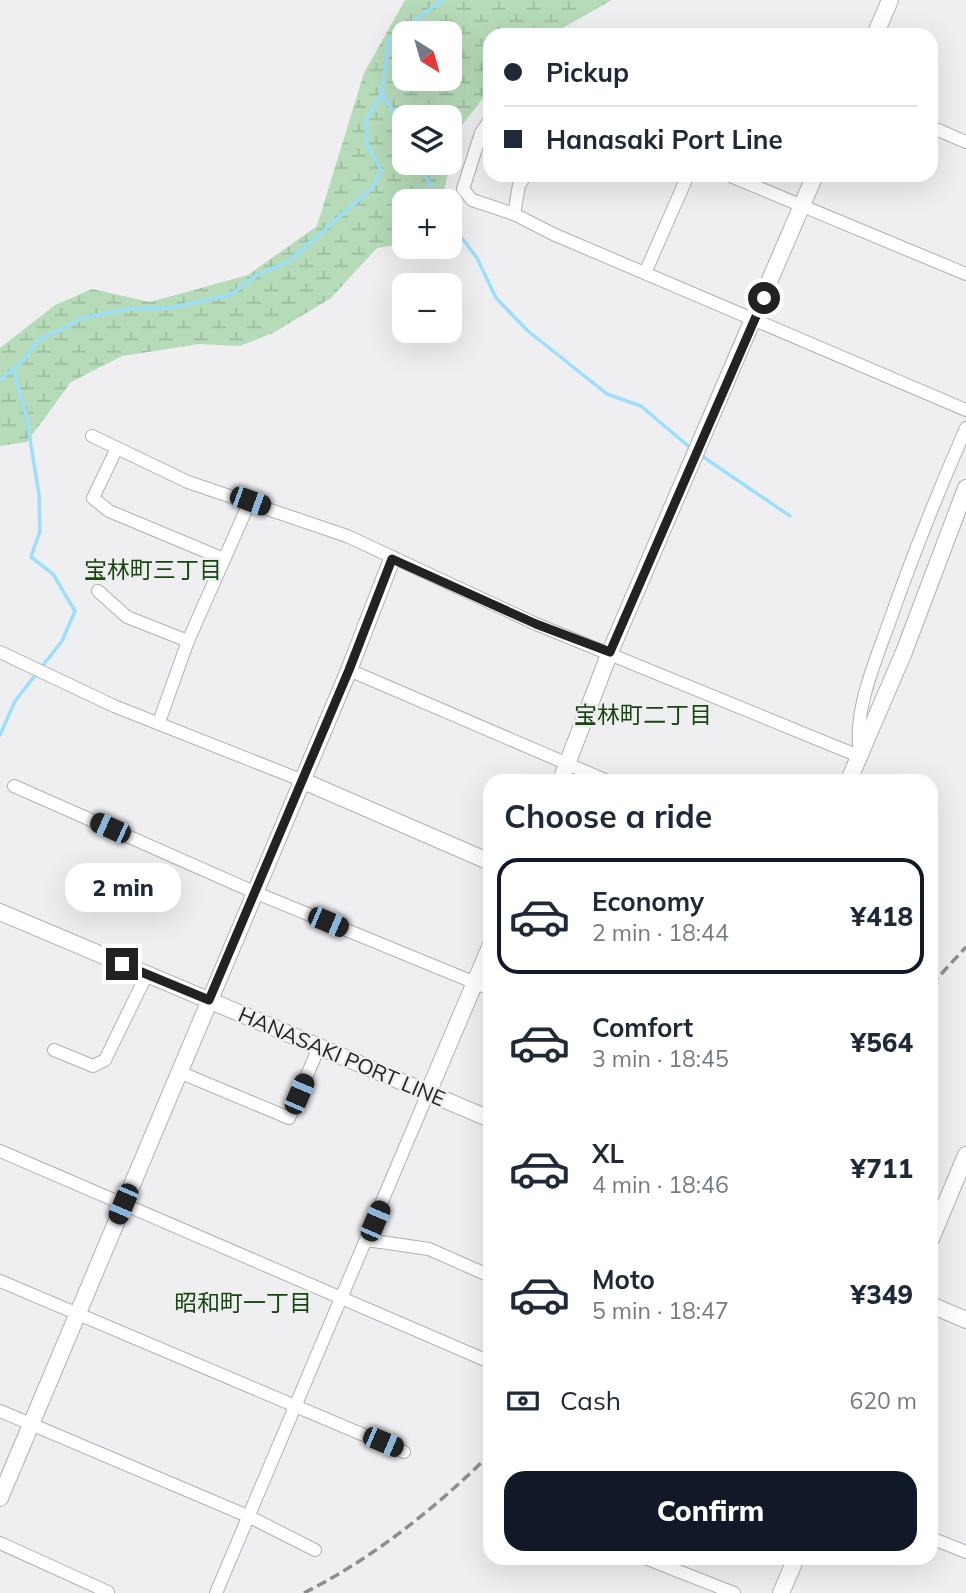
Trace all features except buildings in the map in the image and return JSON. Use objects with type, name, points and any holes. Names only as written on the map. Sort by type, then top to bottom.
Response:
[{"type":"street","points":[[878,28],[890,0]]},
{"type":"street","points":[[483,130],[463,189],[472,200],[514,214],[553,234],[966,410]]},
{"type":"street","points":[[938,130],[966,142]]},
{"type":"street","points":[[514,214],[521,182]]},
{"type":"street","points":[[645,273],[685,182]]},
{"type":"street","points":[[744,182],[966,274]]},
{"type":"street","points":[[564,774],[610,652],[813,182]]},
{"type":"street","points":[[861,757],[858,740],[864,700],[880,647],[917,542],[966,428]]},
{"type":"street","points":[[92,436],[188,482],[347,536],[536,624],[610,652],[861,757]]},
{"type":"street","points":[[117,448],[93,498],[109,511],[224,559]]},
{"type":"street","points":[[852,774],[966,488]]},
{"type":"street","points":[[159,722],[188,641],[250,501]]},
{"type":"street","points":[[0,1498],[349,670],[392,559]]},
{"type":"street","points":[[97,591],[127,617],[188,641]]},
{"type":"street","points":[[0,652],[114,706],[301,780],[483,859]]},
{"type":"street","points":[[349,670],[590,774]]},
{"type":"street","points":[[14,786],[254,891],[482,985],[428,1093],[344,1297],[216,1593]]},
{"type":"street","name":"HANASAKI PORT LINE","points":[[0,912],[483,1116]]},
{"type":"street","points":[[54,1050],[93,1066],[105,1060],[147,974]]},
{"type":"street","points":[[179,1072],[289,1118],[319,1047]]},
{"type":"street","points":[[0,1151],[483,1359]]},
{"type":"street","points":[[938,1224],[962,1174],[966,1155]]},
{"type":"street","points":[[367,1240],[429,1249],[446,1259],[483,1273]]},
{"type":"street","points":[[0,1281],[404,1452]]},
{"type":"street","points":[[938,1308],[966,1320]]},
{"type":"street","points":[[0,1411],[250,1517],[315,1550]]},
{"type":"street","points":[[938,1541],[966,1552]]},
{"type":"street","points":[[0,1543],[108,1592]]},
{"type":"street","points":[[663,1565],[734,1593]]},
{"type":"street","points":[[781,1593],[793,1565]]},
{"type":"green space","points":[[405,0],[612,0],[562,28],[483,28],[483,98],[462,125],[462,105],[392,105],[392,175],[447,175],[445,189],[392,189],[392,246],[377,248],[331,298],[273,333],[240,346],[199,344],[122,356],[71,382],[27,442],[0,446],[0,348],[55,305],[92,289],[150,302],[248,275],[317,226],[364,73],[392,23],[392,91],[462,91],[462,21],[393,21]]},
{"type":"waterway","points":[[0,380],[22,362],[39,340],[83,318],[127,309],[168,308],[230,295],[257,275],[289,261],[372,188],[381,170],[367,144],[366,121],[382,93],[389,40],[442,0]]},
{"type":"waterway","points":[[382,93],[392,110]]},
{"type":"waterway","points":[[425,175],[433,189]]},
{"type":"waterway","points":[[462,238],[477,258],[496,298],[528,331],[607,394],[641,406],[693,450]]},
{"type":"waterway","points":[[0,735],[15,701],[62,641],[75,611],[53,574],[31,557],[40,531],[39,495],[26,414],[13,369]]},
{"type":"waterway","points":[[699,454],[790,516]]},
{"type":"railway","points":[[938,977],[966,947]]},
{"type":"railway","points":[[304,1593],[355,1564],[403,1531],[483,1461]]},
{"type":"district","name":"宝林町三丁目","points":[[153,569]]},
{"type":"district","name":"宝林町二丁目","points":[[643,714]]},
{"type":"district","name":"昭和町一丁目","points":[[243,1302]]},
{"type":"route","points":[[122,964],[209,1000],[349,670],[392,559],[536,624],[610,652],[764,298]]}]
